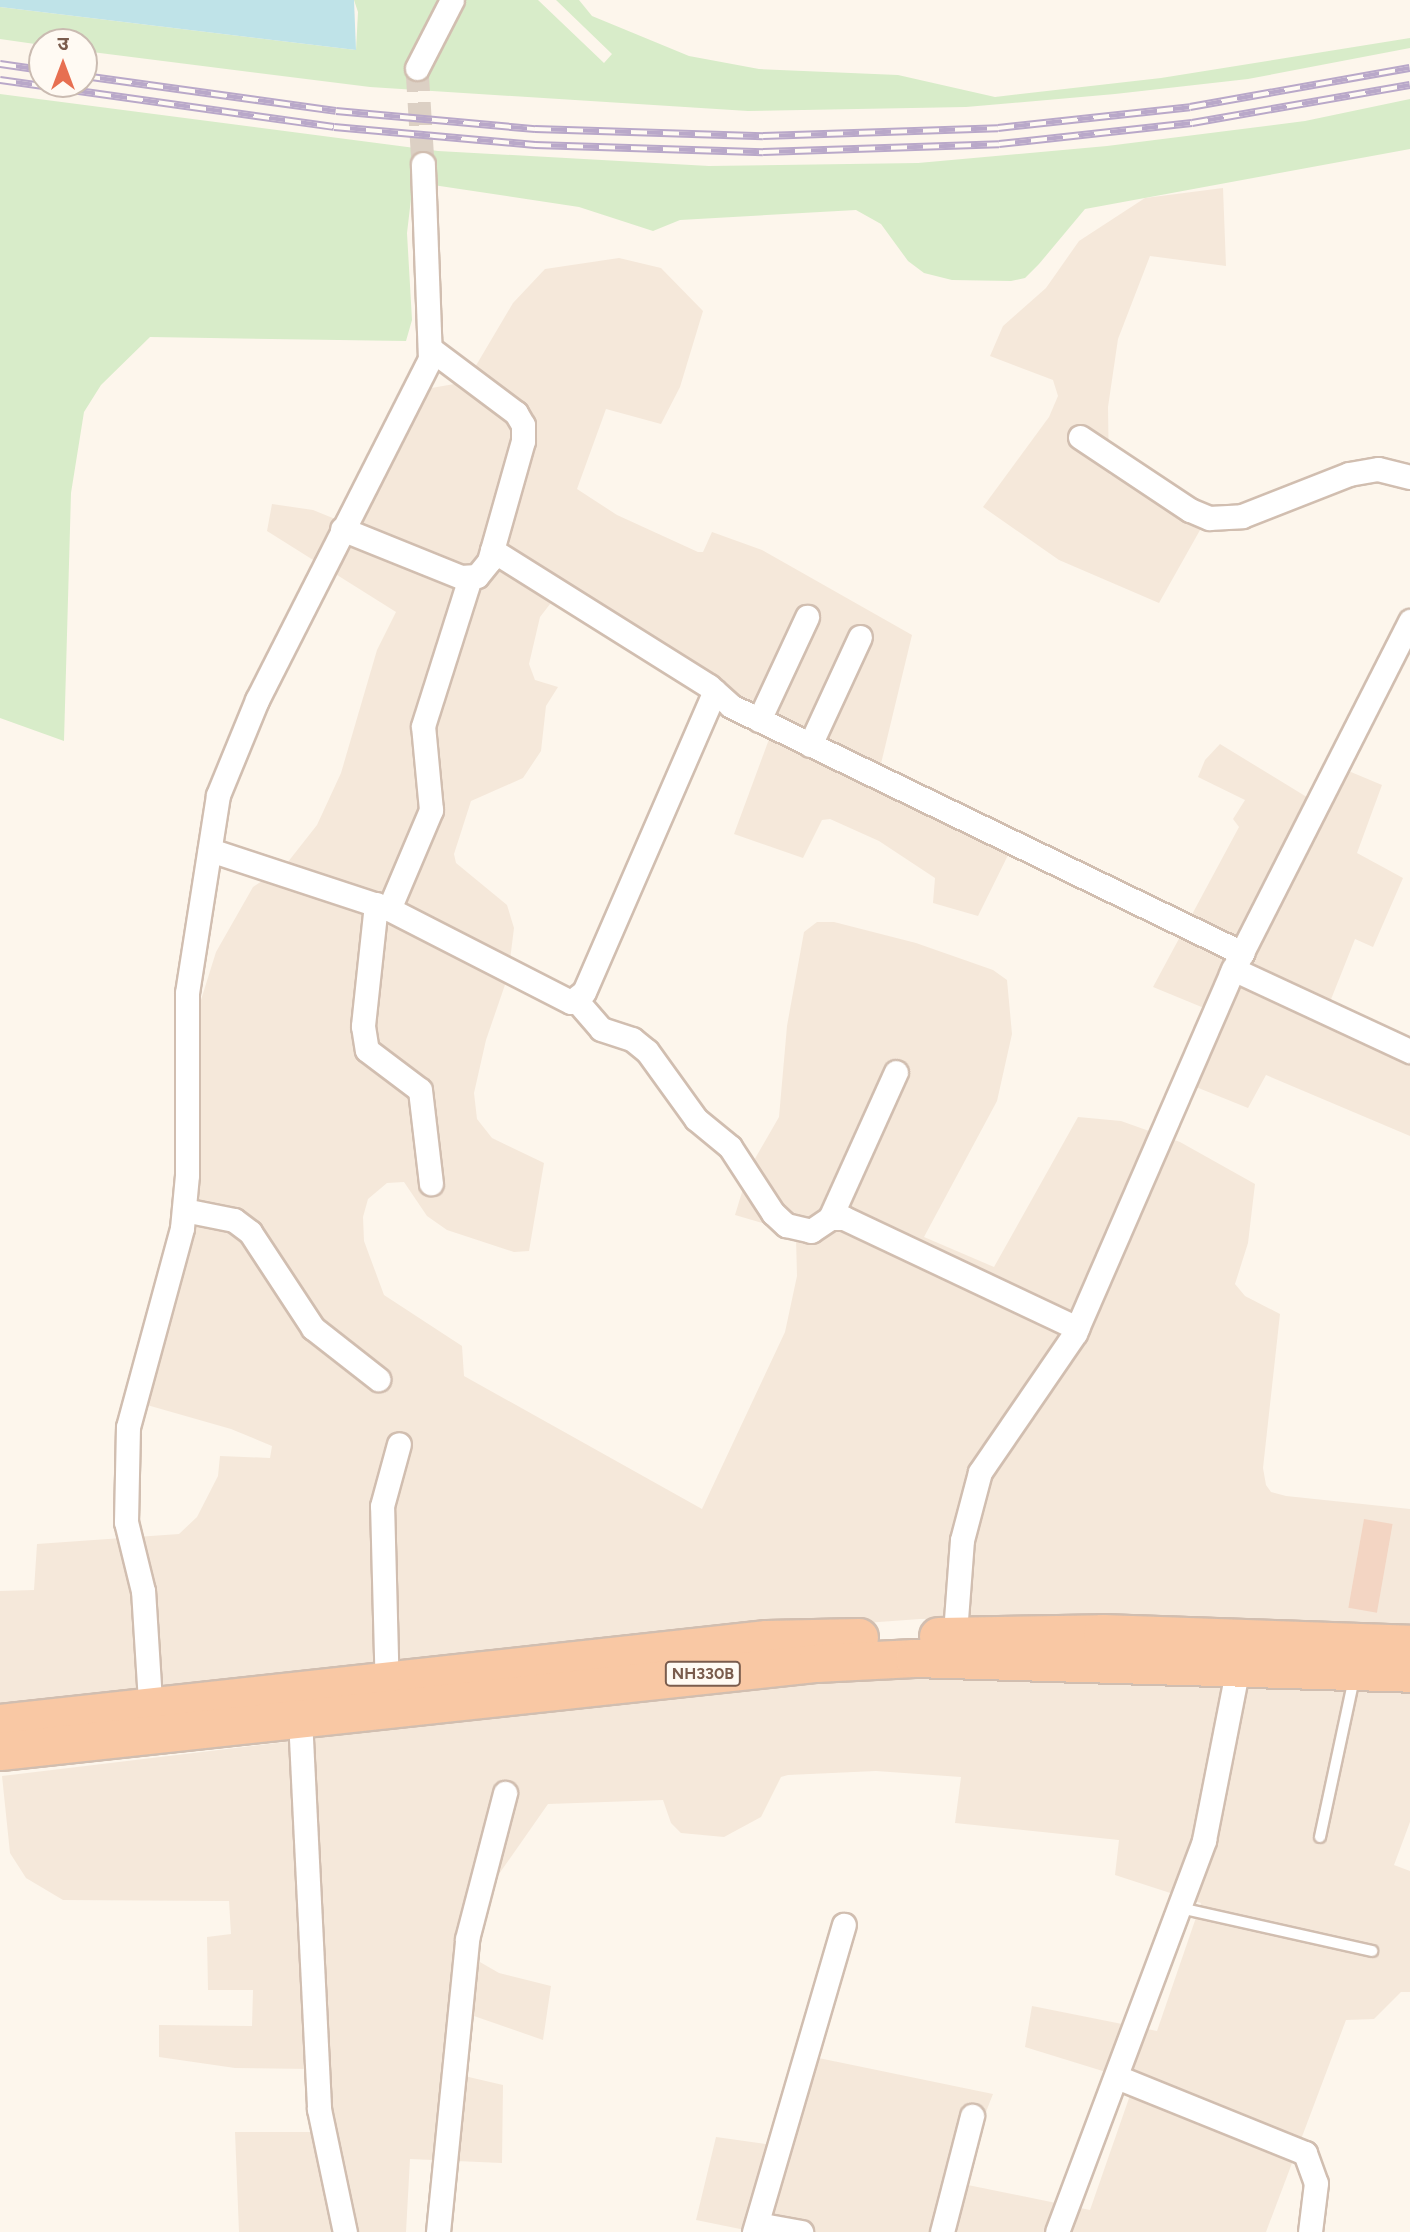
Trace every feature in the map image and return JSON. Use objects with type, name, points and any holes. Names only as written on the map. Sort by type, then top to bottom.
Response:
[{"type":"highway","name":"NH330B","points":[[0,1751],[151,1720],[387,1693],[766,1639],[954,1647],[1102,1633],[1355,1672],[1410,1674]]},
{"type":"highway","name":"NH330B","points":[[1240,1653],[1410,1644]]},
{"type":"highway","name":"NH330B","points":[[0,1723],[300,1718],[387,1693]]},
{"type":"street","points":[[417,68],[452,0]]},
{"type":"street","points":[[151,1720],[143,1591],[126,1522],[128,1427],[184,1210],[187,993],[218,795],[257,700],[432,350],[422,164]]},
{"type":"street","points":[[431,1184],[420,1090],[367,1050],[363,1026],[383,906],[431,810],[423,726],[470,578],[483,571],[492,550],[523,441],[523,425],[516,413],[432,350]]},
{"type":"street","points":[[1080,437],[1190,510],[1209,518],[1242,516],[1349,474],[1378,469],[1410,477]]},
{"type":"street","points":[[342,529],[470,578]]},
{"type":"street","points":[[492,550],[715,691],[731,706],[1238,961],[1410,1051]]},
{"type":"street","points":[[759,720],[807,617]]},
{"type":"street","points":[[954,1647],[962,1539],[980,1472],[1055,1367],[1077,1328],[1238,961],[1410,621]]},
{"type":"street","points":[[810,745],[859,637]]},
{"type":"street","points":[[209,850],[383,906],[565,1001],[576,1000],[584,992],[715,691]]},
{"type":"street","points":[[576,1000],[601,1029],[632,1039],[647,1051],[696,1119],[730,1147],[774,1213],[786,1225],[811,1231],[830,1218],[896,1072]]},
{"type":"street","points":[[184,1210],[234,1220],[250,1232],[313,1328],[378,1379]]},
{"type":"street","points":[[830,1218],[844,1218],[1077,1328]]},
{"type":"street","points":[[387,1693],[382,1506],[400,1444]]},
{"type":"street","points":[[1056,2232],[1117,2077],[1204,1840],[1240,1653]]},
{"type":"street","points":[[300,1718],[319,2109],[345,2232]]},
{"type":"street","points":[[438,2232],[467,1939],[505,1793]]},
{"type":"street","points":[[801,2232],[756,2228],[844,1925]]},
{"type":"street","points":[[1117,2077],[1305,2153],[1316,2183],[1310,2232]]},
{"type":"street","points":[[942,2232],[972,2116]]},
{"type":"lane","points":[[1320,1837],[1355,1672]]},
{"type":"lane","points":[[1180,1908],[1372,1951]]},
{"type":"shaded area","points":[[1223,188],[1226,266],[1150,256],[1118,339],[1108,407],[1109,474],[1204,523],[1159,603],[1059,560],[983,507],[1049,417],[1058,396],[1053,380],[990,356],[1003,326],[1046,288],[1079,241],[1145,198]]},
{"type":"shaded area","points":[[619,258],[661,268],[703,311],[680,387],[661,424],[606,409],[577,489],[617,515],[698,552],[703,552],[712,532],[762,550],[912,635],[879,772],[1014,843],[978,916],[933,903],[935,878],[879,841],[830,819],[822,820],[803,858],[734,834],[775,723],[557,595],[540,617],[529,664],[535,680],[558,687],[546,706],[541,751],[523,778],[471,801],[454,854],[456,863],[507,905],[514,928],[508,976],[486,1040],[474,1093],[477,1119],[492,1138],[544,1163],[529,1251],[514,1252],[447,1230],[427,1216],[404,1182],[387,1183],[368,1199],[363,1217],[364,1241],[384,1295],[462,1346],[464,1376],[702,1509],[785,1332],[797,1276],[796,1238],[779,1228],[735,1215],[749,1169],[779,1117],[787,1026],[804,932],[817,922],[834,922],[916,943],[993,970],[1007,980],[1012,1034],[997,1101],[924,1237],[994,1267],[1078,1117],[1121,1121],[1180,1142],[1255,1184],[1248,1243],[1235,1284],[1245,1296],[1280,1314],[1263,1468],[1266,1485],[1271,1492],[1286,1496],[1410,1509],[1410,1629],[1124,1617],[920,1619],[657,1638],[0,1713],[0,1591],[34,1590],[37,1544],[179,1534],[197,1517],[218,1476],[220,1456],[270,1458],[272,1446],[231,1429],[147,1405],[198,1205],[201,1000],[216,952],[253,887],[284,867],[317,825],[341,773],[377,650],[396,612],[267,531],[272,504],[313,510],[355,527],[420,390],[460,383],[471,374],[513,303],[545,269]]},
{"type":"shaded area","points":[[1220,744],[1310,799],[1339,767],[1382,785],[1357,853],[1403,878],[1373,947],[1355,939],[1324,1017],[1410,1060],[1410,1136],[1266,1075],[1248,1108],[1196,1087],[1221,1015],[1153,987],[1239,827],[1233,819],[1245,800],[1198,777],[1205,760]]},
{"type":"shaded area","points":[[936,1677],[1410,1689],[1410,1822],[1394,1865],[1410,1871],[1410,1992],[1401,1992],[1374,2019],[1346,2020],[1266,2232],[755,2232],[696,2220],[716,2137],[779,2146],[804,2055],[993,2094],[958,2183],[1090,2210],[1135,2081],[1025,2047],[1032,2006],[1157,2031],[1201,1903],[1115,1875],[1119,1840],[955,1823],[961,1777],[876,1771],[788,1775],[781,1777],[761,1817],[724,1837],[681,1833],[671,1823],[663,1800],[548,1804],[485,1894],[466,1954],[499,1973],[551,1986],[543,2040],[474,2016],[460,2075],[503,2085],[502,2163],[410,2159],[406,2232],[239,2232],[235,2132],[313,2132],[311,2069],[235,2068],[159,2057],[159,2025],[252,2026],[253,1990],[208,1990],[207,1937],[231,1934],[229,1901],[63,1900],[26,1878],[10,1853],[2,1776],[750,1686]]},
{"type":"green space","points":[[354,0],[538,0],[604,63],[612,54],[556,0],[579,0],[592,16],[689,56],[759,69],[898,75],[995,97],[1161,78],[1410,38],[1410,48],[1248,79],[1115,94],[966,107],[748,111],[370,87],[98,53],[98,28],[28,28],[28,43],[0,39],[0,7],[356,50],[358,12]]},
{"type":"green space","points":[[0,94],[438,151],[709,166],[918,163],[1107,146],[1305,121],[1410,99],[1410,149],[1085,209],[1025,278],[1011,281],[952,280],[924,273],[908,261],[881,224],[856,210],[680,220],[653,231],[579,207],[413,182],[407,233],[412,320],[406,341],[150,337],[101,385],[84,412],[71,493],[64,741],[0,718]]},
{"type":"water","points":[[0,0],[354,0],[356,50],[0,7]]},
{"type":"building","points":[[1364,1519],[1393,1524],[1377,1613],[1348,1608]]},
{"type":"tunnel","points":[[417,68],[423,164]]},
{"type":"railway","points":[[0,64],[28,68]]},
{"type":"railway","points":[[98,78],[336,111],[535,129],[763,136],[998,128],[1190,107],[1410,68]]},
{"type":"railway","points":[[0,80],[334,127],[535,145],[763,152],[999,144],[1192,123],[1410,85]]}]
